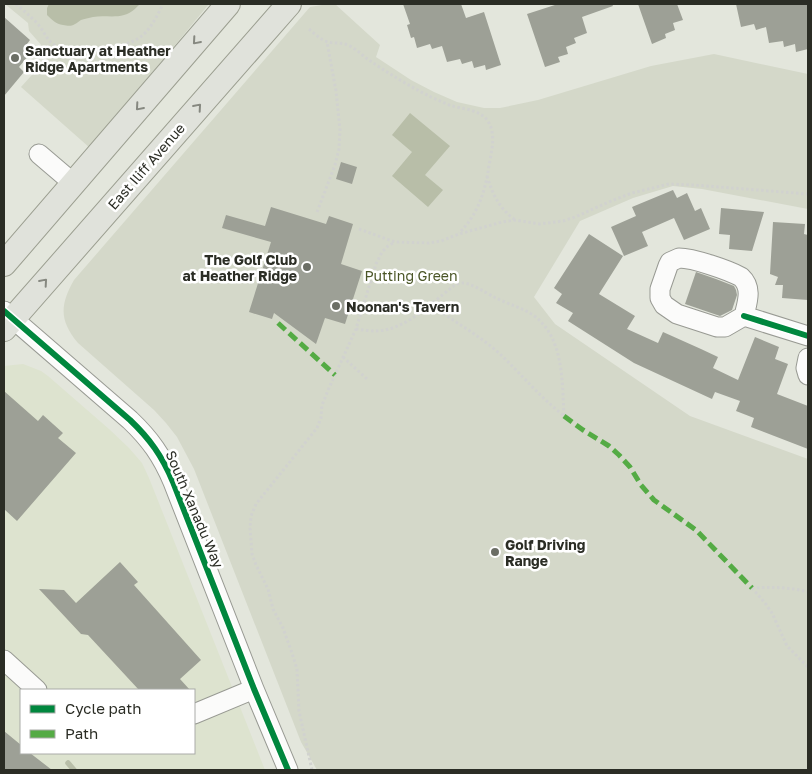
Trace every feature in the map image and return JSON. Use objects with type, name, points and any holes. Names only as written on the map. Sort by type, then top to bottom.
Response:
[{"type":"main road","points":[[4,264],[228,4]]},
{"type":"main road","name":"East Iliff Avenue","points":[[7,320],[289,4]]},
{"type":"street","points":[[39,154],[73,183]]},
{"type":"street","points":[[744,316],[748,289],[745,280],[741,277],[684,258],[670,262],[659,294],[661,302],[677,314],[716,327],[725,327],[744,316],[808,336]]},
{"type":"street","name":"South Xanadu Way","points":[[7,320],[130,420],[147,436],[156,449],[171,478],[288,770]]},
{"type":"street","points":[[808,358],[806,368],[808,375]]},
{"type":"street","points":[[4,660],[36,689]]},
{"type":"street","points":[[195,714],[254,689]]},
{"type":"path","points":[[16,4],[38,25],[56,47],[84,49],[127,44],[143,35],[163,4]]},
{"type":"path","points":[[309,29],[327,42],[350,46],[418,90],[449,105],[478,113],[487,120],[491,126],[493,136],[487,176],[476,210],[459,234]]},
{"type":"path","points":[[317,212],[339,149],[340,130],[336,92],[327,42]]},
{"type":"path","points":[[487,176],[496,200],[502,209],[515,220]]},
{"type":"path","points":[[359,229],[395,242],[429,243],[502,222],[515,220],[540,224],[563,221],[575,218],[632,193],[669,184],[808,194]]},
{"type":"path","points":[[312,770],[299,711],[297,669],[268,589],[252,554],[251,516],[256,504],[317,428],[321,418],[322,405],[356,329],[376,264],[382,252],[395,242]]},
{"type":"path","points":[[356,329],[376,331],[401,324],[431,305],[455,284],[469,284],[497,299],[523,309],[534,316],[546,328],[556,346],[564,416],[541,396],[500,354],[431,305]]},
{"type":"path","points":[[344,357],[366,379]]},
{"type":"path","points":[[808,592],[802,590],[752,588],[772,613],[787,646],[808,667]]},
{"type":"shaded area","points":[[49,4],[140,4],[124,15],[93,17],[69,26],[56,23],[47,15]]},
{"type":"shaded area","points":[[410,113],[450,146],[425,175],[443,190],[428,207],[392,176],[412,152],[392,135]]},
{"type":"shaded area","points":[[23,364],[48,376],[109,429],[142,463],[265,770],[4,770],[4,366]]},
{"type":"green space","points":[[5,4],[209,4],[90,148],[21,87],[50,55],[29,31],[28,23]]},
{"type":"green space","name":"Putting Green","points":[[335,4],[380,45],[376,57],[411,80],[434,92],[457,102],[484,108],[500,108],[538,100],[651,66],[714,54],[808,74],[808,209],[702,189],[673,186],[633,198],[580,221],[534,297],[555,324],[690,416],[808,459],[808,770],[317,770],[301,742],[194,469],[177,437],[154,410],[78,343],[67,327],[64,305],[74,280],[310,7]]},
{"type":"building","points":[[403,4],[461,4],[466,18],[484,12],[501,65],[486,70],[485,65],[474,68],[472,61],[462,64],[460,59],[447,62],[442,46],[432,49],[430,44],[417,48],[414,37],[411,38],[407,25],[410,24]]},
{"type":"building","points":[[558,4],[612,4],[613,6],[582,17],[587,33],[574,38],[576,43],[566,47],[568,54],[558,57],[560,62],[545,67],[527,14]]},
{"type":"building","points":[[638,4],[677,4],[683,20],[673,23],[675,30],[665,34],[666,38],[652,44]]},
{"type":"building","points":[[736,4],[808,4],[808,49],[796,52],[795,44],[784,47],[783,41],[769,43],[766,27],[756,30],[754,24],[741,27]]},
{"type":"building","name":"Sanctuary at Heather Ridge Apartments","points":[[4,17],[30,40],[27,44],[33,50],[19,67],[24,72],[4,96]]},
{"type":"building","points":[[341,162],[357,167],[352,184],[336,179]]},
{"type":"building","points":[[673,190],[677,198],[687,193],[695,211],[701,208],[710,229],[684,240],[674,218],[642,232],[648,246],[624,256],[611,227],[636,216],[632,207]]},
{"type":"building","name":"The Golf Club at Heather Ridge","points":[[271,207],[326,224],[329,216],[353,224],[341,264],[362,271],[345,324],[325,318],[316,344],[274,313],[272,319],[249,312],[271,242],[222,228],[226,215],[265,226]]},
{"type":"building","points":[[721,208],[764,212],[752,251],[729,249],[730,235],[719,234]]},
{"type":"building","points":[[773,222],[805,224],[804,234],[808,235],[808,300],[782,298],[783,285],[775,285],[778,277],[770,274]]},
{"type":"building","points":[[589,234],[623,256],[599,294],[635,316],[627,329],[658,343],[663,332],[701,349],[718,357],[713,368],[738,380],[755,337],[779,347],[775,359],[788,364],[777,394],[808,406],[808,449],[751,427],[754,418],[736,411],[740,401],[715,392],[712,399],[634,363],[568,321],[573,313],[556,303],[562,294],[554,288]]},
{"type":"building","points":[[696,272],[734,286],[737,295],[732,310],[720,316],[685,304]]},
{"type":"building","points":[[4,391],[38,421],[43,415],[63,433],[58,438],[76,453],[17,521],[4,509]]},
{"type":"building","points":[[120,562],[138,582],[134,585],[201,660],[180,679],[189,689],[138,689],[88,635],[81,634],[39,589],[64,590],[76,603]]},
{"type":"building","points":[[4,731],[20,744],[20,754],[31,754],[52,770],[4,770]]},
{"type":"waterway","points":[[68,763],[74,770]]},
{"type":"marked path","points":[[278,323],[335,375]]},
{"type":"marked path","points":[[564,416],[609,446],[619,455],[654,500],[696,530],[752,588]]},
{"type":"cycle path","points":[[4,311],[130,420],[144,434],[160,456],[173,482],[254,689],[288,770]]},
{"type":"cycle path","points":[[744,316],[808,336]]},
{"type":"place","name":"Sanctuary at Heather Ridge Apartments","points":[[15,58]]},
{"type":"place","name":"The Golf Club at Heather Ridge","points":[[307,267]]},
{"type":"place","name":"Noonan's Tavern","points":[[336,306]]},
{"type":"place","name":"Golf Driving Range","points":[[495,552]]}]
